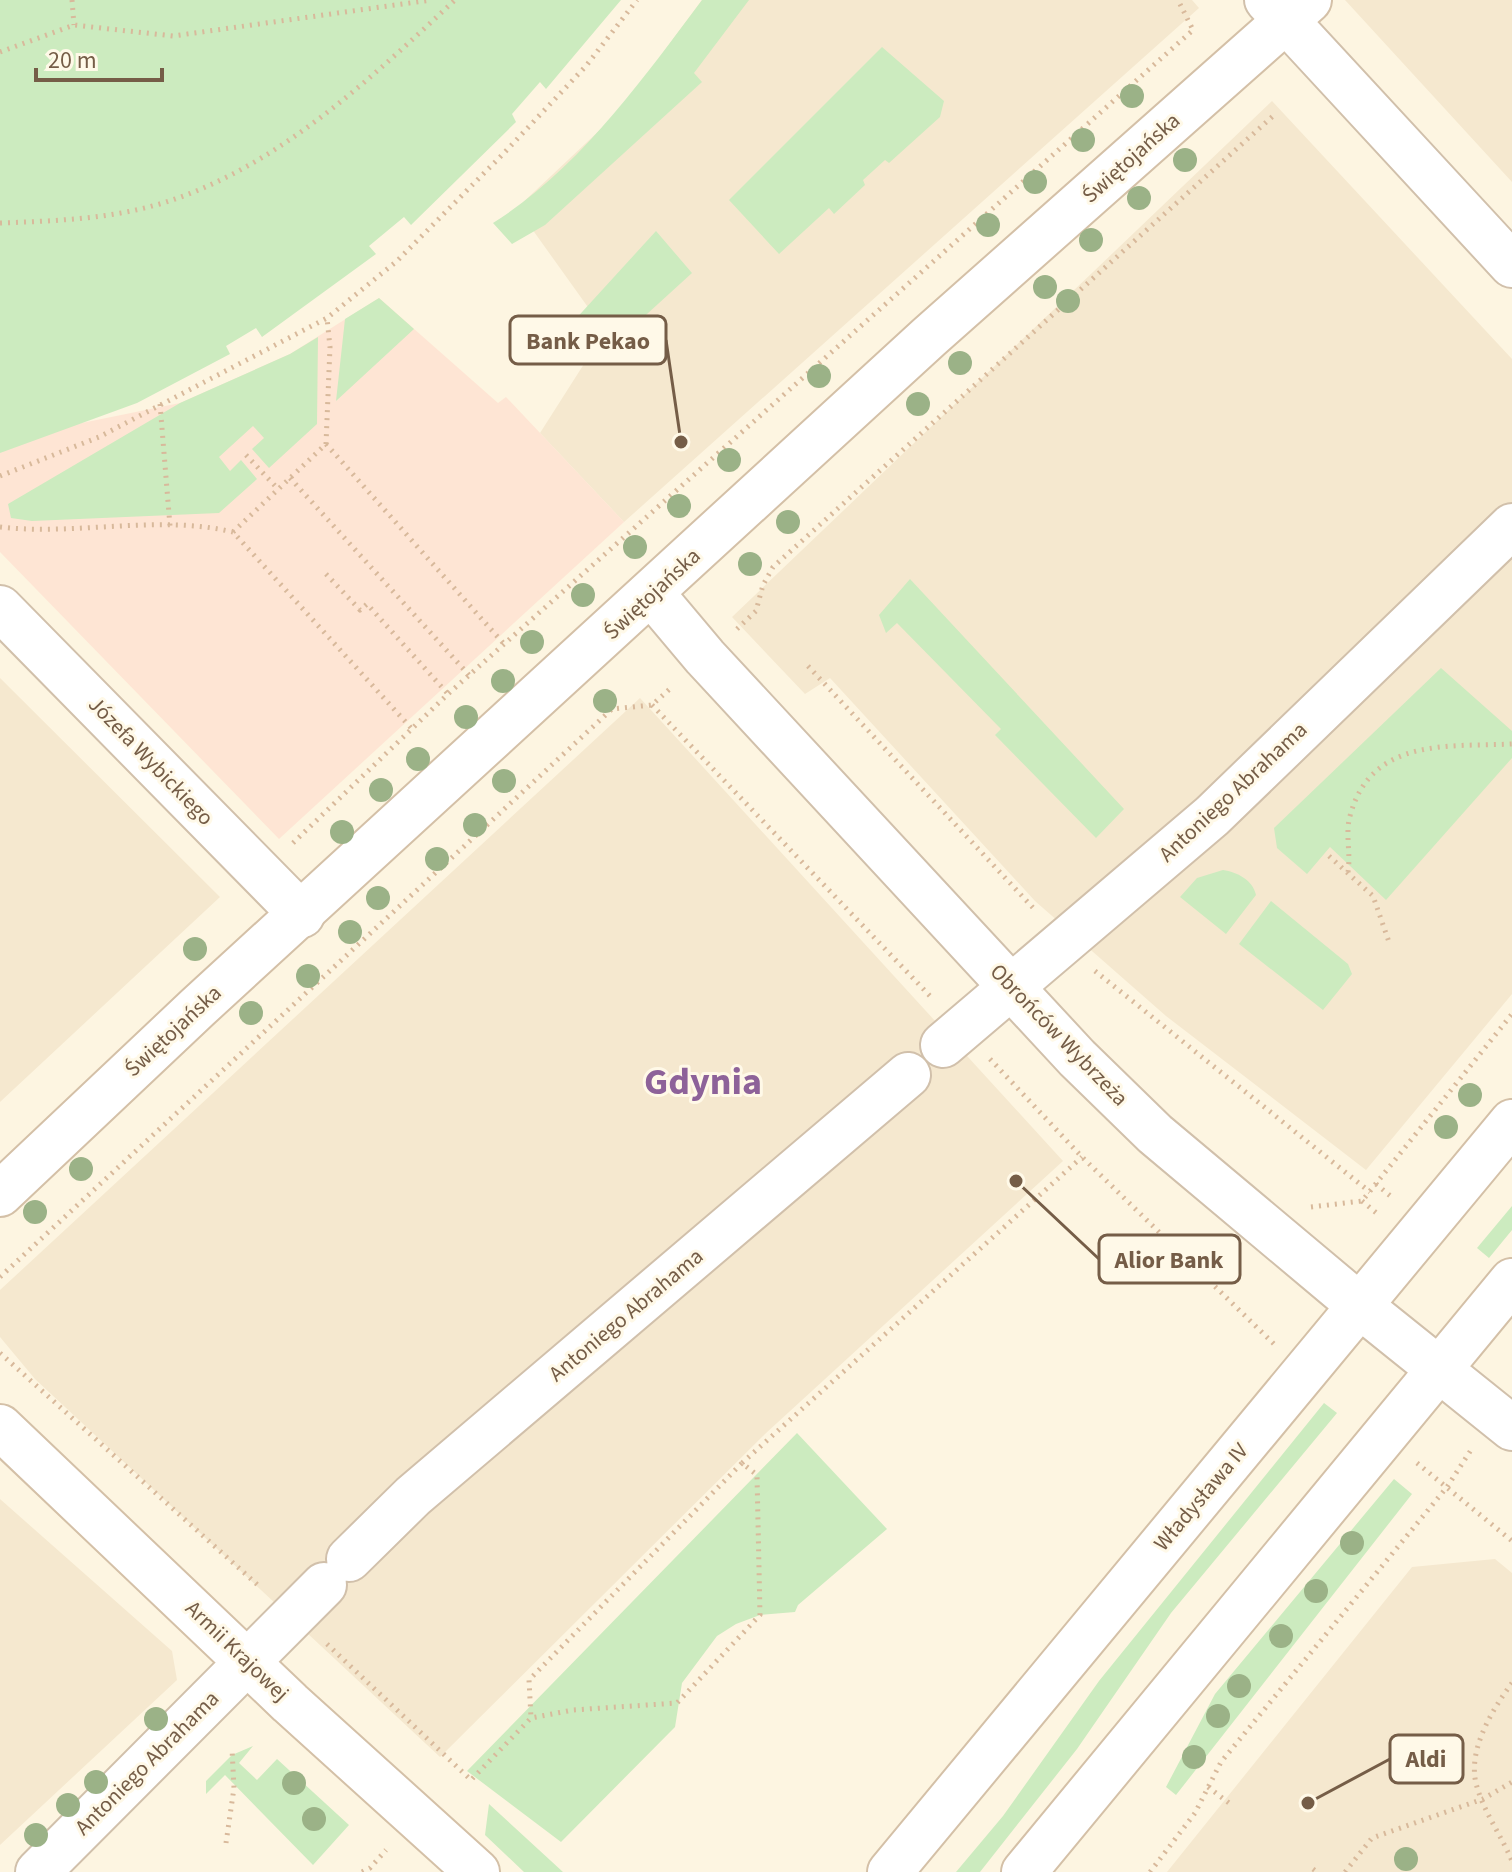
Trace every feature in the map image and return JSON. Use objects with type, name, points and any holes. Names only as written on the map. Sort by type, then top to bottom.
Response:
[{"type":"street","points":[[1287,7],[1512,265]]},
{"type":"street","name":"Świętojańska","points":[[0,1194],[197,1008],[652,594],[1287,7]]},
{"type":"street","name":"Antoniego Abrahama","points":[[952,1037],[1212,816],[1512,526]]},
{"type":"street","name":"Obrońców Wybrzeża","points":[[652,594],[705,657],[1010,986],[1155,1134],[1440,1369],[1494,1436]]},
{"type":"street","name":"Józefa Wybickiego","points":[[0,608],[302,915]]},
{"type":"street","name":"Antoniego Abrahama","points":[[38,1872],[413,1496],[908,1075]]},
{"type":"street","name":"Władysława IV","points":[[890,1872],[1512,1122]]},
{"type":"street","points":[[1024,1872],[1512,1281]]},
{"type":"street","name":"Armii Krajowej","points":[[0,1427],[290,1703],[477,1872]]},
{"type":"path","points":[[72,0],[74,25]]},
{"type":"path","points":[[0,52],[74,25],[173,36],[431,0]]},
{"type":"path","points":[[0,223],[85,219],[161,203],[215,183],[282,144],[360,89],[455,0]]},
{"type":"path","points":[[0,476],[99,437],[327,318],[397,261],[504,153],[586,66],[637,0]]},
{"type":"path","points":[[279,841],[292,844],[469,675],[1193,30],[1178,0]]},
{"type":"path","points":[[756,611],[763,585],[773,567],[1273,116]]},
{"type":"path","points":[[327,318],[330,347],[326,444],[504,644]]},
{"type":"path","points":[[160,404],[170,526]]},
{"type":"path","points":[[233,532],[326,444]]},
{"type":"path","points":[[246,455],[278,489]]},
{"type":"path","points":[[290,478],[469,675]]},
{"type":"path","points":[[0,527],[31,530],[204,525],[233,532],[412,729]]},
{"type":"path","points":[[326,574],[360,610],[367,604],[448,694]]},
{"type":"path","points":[[808,666],[1045,921]]},
{"type":"path","points":[[0,1277],[612,709],[652,705],[675,685]]},
{"type":"path","points":[[652,705],[952,1037],[1082,1157],[1270,1340]]},
{"type":"path","points":[[1348,872],[1349,817],[1374,770],[1398,755],[1431,747],[1512,744]]},
{"type":"path","points":[[1329,856],[1373,896],[1389,942]]},
{"type":"path","points":[[1085,963],[1370,1192]]},
{"type":"path","points":[[1362,1201],[1512,1014]]},
{"type":"path","points":[[531,1718],[529,1680],[742,1463],[1082,1157]]},
{"type":"path","points":[[0,1353],[322,1587],[471,1780],[531,1718],[573,1710],[677,1703],[760,1615],[757,1475],[742,1463]]},
{"type":"path","points":[[1150,1872],[1195,1813],[1221,1762],[1447,1487],[1494,1436]]},
{"type":"path","points":[[1447,1487],[1512,1541]]},
{"type":"path","points":[[1512,1683],[1493,1709],[1475,1757],[1476,1786],[1512,1861]]},
{"type":"path","points":[[226,1843],[234,1788],[232,1749]]},
{"type":"path","points":[[1345,1872],[1372,1838],[1483,1799],[1512,1782]]},
{"type":"path","points":[[1208,1787],[1233,1806]]},
{"type":"path","points":[[362,1872],[386,1850]]},
{"type":"shaded area","points":[[702,0],[1192,0],[1199,8],[624,522],[540,433],[605,331],[517,208],[620,111]]},
{"type":"shaded area","points":[[1345,0],[1512,0],[1512,182]]},
{"type":"shaded area","points":[[1272,101],[1512,359],[1512,994],[1366,1170],[1166,1016],[1035,901],[830,678],[805,694],[732,617]]},
{"type":"shaded area","points":[[379,298],[498,403],[506,397],[624,522],[279,839],[0,552],[0,428],[72,425],[180,403],[290,354]]},
{"type":"shaded area","points":[[0,678],[220,897],[0,1102]]},
{"type":"shaded area","points":[[640,698],[1063,1161],[765,1434],[440,1757],[35,1379],[0,1337],[0,1290]]},
{"type":"shaded area","points":[[0,1499],[172,1651],[177,1680],[0,1845]]},
{"type":"shaded area","points":[[1495,1559],[1512,1573],[1512,1872],[1167,1872],[1412,1567]]},
{"type":"green space","points":[[0,0],[621,0],[546,89],[540,82],[512,114],[516,122],[411,225],[404,217],[369,246],[376,254],[262,337],[256,328],[226,346],[230,354],[137,403],[0,453]]},
{"type":"green space","points":[[702,0],[749,0],[694,73],[702,82],[545,225],[512,244],[493,223],[554,177],[581,150],[632,91]]},
{"type":"green space","points":[[882,47],[944,101],[940,117],[889,163],[885,160],[863,180],[865,185],[834,214],[829,208],[779,254],[729,200]]},
{"type":"green space","points":[[656,231],[692,273],[602,355],[572,323]]},
{"type":"green space","points":[[379,298],[414,329],[336,401],[345,319]]},
{"type":"green space","points":[[318,337],[317,424],[269,468],[252,449],[264,438],[253,426],[219,457],[230,471],[241,460],[257,479],[219,513],[32,521],[11,518],[8,504],[180,403],[290,354]]},
{"type":"green space","points":[[910,579],[1124,809],[1096,838],[995,735],[1001,729],[897,623],[886,633],[879,615]]},
{"type":"green space","points":[[1441,668],[1512,731],[1512,758],[1386,900],[1330,847],[1307,874],[1277,848],[1274,828]]},
{"type":"green space","points":[[1223,870],[1244,878],[1252,885],[1256,895],[1226,934],[1180,897],[1197,878]]},
{"type":"green space","points":[[1271,901],[1348,964],[1352,974],[1323,1010],[1239,944]]},
{"type":"green space","points":[[1512,1206],[1512,1230],[1489,1258],[1477,1248]]},
{"type":"green space","points":[[1324,1403],[1337,1413],[1171,1613],[1077,1749],[980,1872],[956,1872],[1003,1816],[1099,1681]]},
{"type":"green space","points":[[797,1433],[887,1529],[798,1605],[795,1612],[760,1615],[736,1624],[717,1636],[682,1683],[675,1727],[561,1842],[467,1771]]},
{"type":"green space","points":[[1394,1479],[1412,1494],[1176,1795],[1166,1787],[1215,1694]]},
{"type":"green space","points":[[253,1746],[239,1763],[257,1780],[277,1759],[349,1825],[313,1865],[225,1775],[206,1794],[206,1781],[232,1755]]},
{"type":"green space","points":[[489,1804],[563,1872],[524,1872],[485,1835]]},
{"type":"place","name":"Bank Pekao","points":[[681,442]]},
{"type":"place","name":"Alior Bank","points":[[1016,1181]]},
{"type":"place","name":"Aldi","points":[[1308,1803]]},
{"type":"district","name":"Gdynia","points":[[703,1082]]}]
